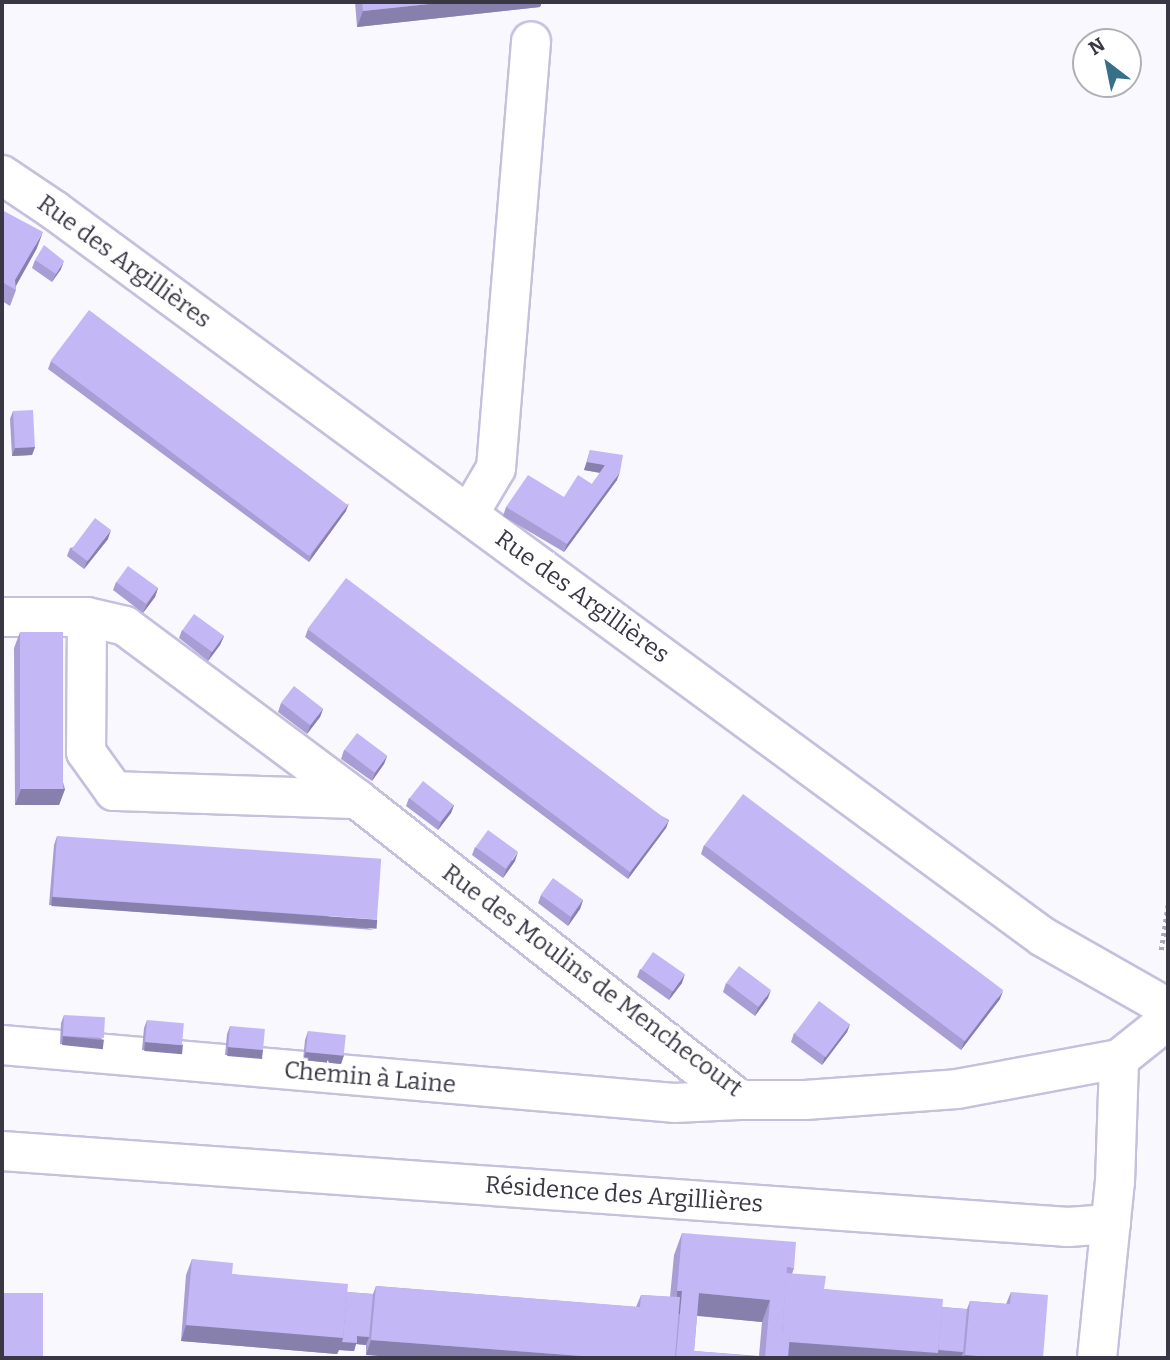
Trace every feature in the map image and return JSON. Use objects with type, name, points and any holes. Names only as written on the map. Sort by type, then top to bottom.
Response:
[{"type":"street","points":[[469,514],[496,468],[531,41]]},
{"type":"street","name":"Rue des Argillières","points":[[2,175],[54,210],[1043,937],[1168,1008]]},
{"type":"street","name":"Rue des Moulins de Menchecourt","points":[[2,617],[87,617],[125,626],[357,799],[738,1100],[805,1100],[957,1089],[1119,1059],[1168,1020]]},
{"type":"street","points":[[87,617],[86,752],[114,791],[357,799]]},
{"type":"street","name":"Chemin à Laine","points":[[2,1045],[388,1081],[674,1103],[738,1100]]},
{"type":"street","points":[[1097,1358],[1111,1224],[1119,1059]]},
{"type":"street","name":"Résidence des Argillières","points":[[2,1151],[1068,1227],[1111,1224]]},
{"type":"building","points":[[362,2],[448,2],[363,11]]},
{"type":"building","points":[[2,210],[43,232],[15,280],[16,290],[2,282]]},
{"type":"building","points":[[44,245],[64,261],[56,274],[35,260]]},
{"type":"building","points":[[89,310],[348,505],[309,556],[50,361]]},
{"type":"building","points":[[33,410],[35,447],[15,448],[13,411]]},
{"type":"building","points":[[590,450],[623,455],[620,472],[567,544],[506,507],[528,475],[564,497],[578,475],[592,484],[605,465],[587,462]]},
{"type":"building","points":[[95,518],[111,530],[88,561],[72,549]]},
{"type":"building","points":[[128,566],[158,588],[146,604],[116,582]]},
{"type":"building","points":[[346,578],[669,821],[630,872],[307,629]]},
{"type":"building","points":[[194,614],[224,636],[212,652],[182,630]]},
{"type":"building","points":[[20,632],[63,632],[63,789],[20,789]]},
{"type":"building","points":[[294,686],[323,709],[310,725],[281,703]]},
{"type":"building","points":[[357,733],[387,756],[375,773],[344,750]]},
{"type":"building","points":[[423,781],[454,805],[440,822],[409,798]]},
{"type":"building","points":[[743,794],[1003,990],[965,1041],[704,845]]},
{"type":"building","points":[[488,830],[518,852],[506,869],[476,847]]},
{"type":"building","points":[[57,836],[381,859],[377,920],[53,897]]},
{"type":"building","points":[[553,878],[583,900],[571,917],[541,895]]},
{"type":"building","points":[[653,952],[685,974],[673,992],[641,969]]},
{"type":"building","points":[[739,966],[771,990],[758,1007],[726,983]]},
{"type":"building","points":[[819,1001],[850,1024],[825,1057],[794,1034]]},
{"type":"building","points":[[64,1015],[105,1017],[104,1038],[63,1036]]},
{"type":"building","points":[[147,1020],[184,1023],[182,1045],[145,1042]]},
{"type":"building","points":[[230,1026],[265,1029],[263,1050],[228,1047]]},
{"type":"building","points":[[308,1031],[346,1035],[344,1056],[306,1052]]},
{"type":"building","points":[[682,1233],[796,1242],[794,1268],[787,1267],[782,1335],[790,1335],[788,1358],[672,1358],[676,1357],[682,1291],[677,1291]],"holes":[[[699,1293],[770,1300],[765,1357],[694,1351]]]},
{"type":"building","points":[[192,1259],[233,1263],[232,1274],[348,1284],[343,1338],[186,1325]]},
{"type":"building","points":[[786,1273],[826,1276],[824,1289],[943,1299],[938,1353],[789,1342],[790,1335],[782,1335]]},
{"type":"building","points":[[376,1286],[640,1307],[641,1295],[680,1297],[675,1357],[608,1358],[371,1340]]},
{"type":"building","points":[[347,1292],[373,1294],[369,1337],[357,1336],[357,1343],[342,1342]]},
{"type":"building","points":[[1011,1292],[1048,1295],[1043,1358],[965,1355],[970,1301],[1010,1304]]},
{"type":"building","points":[[2,1293],[43,1293],[43,1358],[2,1358]]},
{"type":"building","points":[[942,1307],[967,1309],[963,1352],[938,1350]]}]
